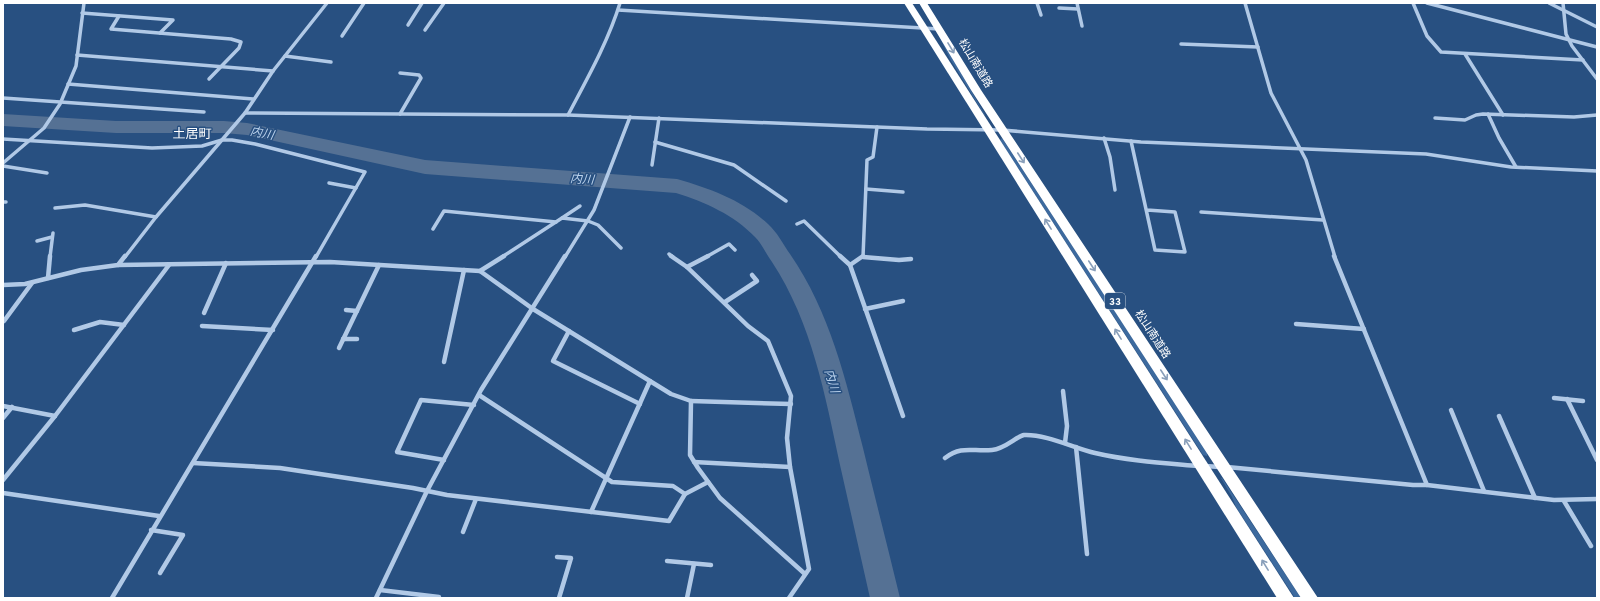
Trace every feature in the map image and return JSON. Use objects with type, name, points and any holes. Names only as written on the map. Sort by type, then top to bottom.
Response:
[{"type":"highway","name":"33","points":[[908,3],[1286,598]]},
{"type":"highway","name":"松山南道路","points":[[923,3],[1002,130],[1310,598]]},
{"type":"street","points":[[3,163],[32,140],[44,128],[60,102],[76,66],[84,3]]},
{"type":"street","points":[[118,265],[156,217],[245,114],[273,72],[327,3]]},
{"type":"street","points":[[342,36],[364,3]]},
{"type":"street","points":[[408,25],[422,3]]},
{"type":"street","points":[[425,30],[444,3]]},
{"type":"street","points":[[568,115],[591,71],[620,3]]},
{"type":"street","points":[[1038,3],[1041,15]]},
{"type":"street","points":[[1077,3],[1082,26]]},
{"type":"street","points":[[1245,3],[1271,93],[1310,171],[1336,261],[1427,485]]},
{"type":"street","points":[[1413,3],[1418,18],[1436,49],[1441,52],[1583,60]]},
{"type":"street","points":[[1427,3],[1597,47]]},
{"type":"street","points":[[1550,3],[1597,27]]},
{"type":"street","points":[[1563,3],[1566,34],[1597,79]]},
{"type":"street","points":[[1060,8],[1078,9]]},
{"type":"street","points":[[618,10],[940,29]]},
{"type":"street","points":[[82,13],[172,20],[160,33]]},
{"type":"street","points":[[119,16],[111,29],[232,39],[242,42],[239,48],[209,79]]},
{"type":"street","points":[[1181,44],[1258,47]]},
{"type":"street","points":[[1465,54],[1503,115]]},
{"type":"street","points":[[77,55],[273,72]]},
{"type":"street","points":[[285,56],[331,62]]},
{"type":"street","points":[[400,73],[419,75],[421,78],[400,114]]},
{"type":"street","points":[[68,84],[254,99]]},
{"type":"street","points":[[3,98],[204,112]]},
{"type":"street","points":[[245,114],[568,115],[989,131],[1002,130],[1131,141],[1300,150],[1426,154],[1516,167],[1597,171]]},
{"type":"street","points":[[1488,114],[1499,138],[1516,167]]},
{"type":"street","points":[[1435,118],[1465,120],[1476,115],[1488,114],[1574,117],[1597,115]]},
{"type":"street","points":[[376,598],[427,491],[479,395],[588,221],[630,117]]},
{"type":"street","points":[[652,165],[658,118]]},
{"type":"street","points":[[863,256],[867,160],[874,157],[877,127]]},
{"type":"street","points":[[3,139],[122,148],[152,148],[202,146],[223,138],[255,144],[365,172],[314,262],[159,516],[112,598]]},
{"type":"street","points":[[1104,138],[1110,157],[1115,190]]},
{"type":"street","points":[[1131,141],[1146,210],[1155,250],[1185,252],[1175,212],[1146,210]]},
{"type":"street","points":[[655,142],[734,166],[786,201]]},
{"type":"street","points":[[3,166],[47,173]]},
{"type":"street","points":[[329,183],[356,188]]},
{"type":"street","points":[[866,189],[903,192]]},
{"type":"street","points":[[56,208],[85,204],[156,217]]},
{"type":"street","points":[[480,271],[580,206]]},
{"type":"street","points":[[433,229],[444,211],[556,222]]},
{"type":"street","points":[[1201,212],[1323,220]]},
{"type":"street","points":[[562,218],[588,221],[598,225],[620,248]]},
{"type":"street","points":[[797,224],[804,221],[850,265],[903,416]]},
{"type":"street","points":[[37,241],[52,235],[48,278]]},
{"type":"street","points":[[687,267],[729,244],[735,250]]},
{"type":"street","points":[[669,254],[687,267],[725,302],[748,326],[768,341],[791,396],[787,438],[790,467],[809,568],[790,598]]},
{"type":"street","points":[[850,265],[863,256],[899,260],[911,259]]},
{"type":"street","points":[[3,285],[11,286],[81,270],[118,265],[314,262],[480,271],[533,309],[671,394],[691,401],[791,404]]},
{"type":"street","points":[[204,313],[226,263]]},
{"type":"street","points":[[3,480],[55,416],[169,265]]},
{"type":"street","points":[[339,348],[379,265]]},
{"type":"street","points":[[444,362],[464,270]]},
{"type":"street","points":[[725,302],[757,281],[752,275]]},
{"type":"street","points":[[4,321],[32,282]]},
{"type":"street","points":[[865,309],[903,302]]},
{"type":"street","points":[[346,310],[357,311]]},
{"type":"street","points":[[74,330],[100,322],[124,325]]},
{"type":"street","points":[[1296,324],[1364,329]]},
{"type":"street","points":[[202,326],[273,330]]},
{"type":"street","points":[[569,331],[553,361],[640,404]]},
{"type":"street","points":[[343,339],[357,340]]},
{"type":"street","points":[[591,512],[650,381]]},
{"type":"street","points":[[1064,391],[1067,426],[1065,443]]},
{"type":"street","points":[[479,395],[612,482],[673,486],[685,494]]},
{"type":"street","points":[[1554,398],[1583,401]]},
{"type":"street","points":[[1567,399],[1597,460]]},
{"type":"street","points":[[444,460],[397,452],[421,400],[474,405]]},
{"type":"street","points":[[691,401],[690,455],[694,462],[720,498],[805,574]]},
{"type":"street","points":[[3,406],[55,416]]},
{"type":"street","points":[[3,418],[12,407]]},
{"type":"street","points":[[1451,410],[1484,491]]},
{"type":"street","points":[[1499,416],[1535,498]]},
{"type":"street","points":[[945,458],[961,449],[998,449],[1023,436],[1044,438],[1095,453],[1137,460],[1413,485],[1427,485],[1564,501],[1589,498],[1597,499]]},
{"type":"street","points":[[1076,447],[1087,554]]},
{"type":"street","points":[[694,462],[790,467]]},
{"type":"street","points":[[192,464],[280,468],[476,498],[670,520],[685,494],[708,482]]},
{"type":"street","points":[[3,493],[159,516]]},
{"type":"street","points":[[463,532],[476,498]]},
{"type":"street","points":[[1564,501],[1591,546]]},
{"type":"street","points":[[151,530],[183,535],[160,573]]},
{"type":"street","points":[[557,557],[570,558],[559,598]]},
{"type":"street","points":[[666,561],[711,565]]},
{"type":"street","points":[[687,598],[694,564]]},
{"type":"street","points":[[380,590],[440,597]]},
{"type":"shaded area","points":[[937,31],[985,115],[985,116],[950,59]]},
{"type":"shaded area","points":[[1002,138],[1207,452],[1207,456],[1203,455],[1000,140]]},
{"type":"shaded area","points":[[1221,478],[1301,598],[1295,598],[1236,507]]},
{"type":"waterway","name":"内川","points":[[3,120],[116,127],[224,127],[247,129],[292,137],[380,159],[425,167],[677,186],[712,198],[732,208],[752,222],[766,236],[791,274],[804,297],[815,322],[824,348],[838,401],[885,598]]},
{"type":"district","name":"土居町","points":[[192,133]]}]
